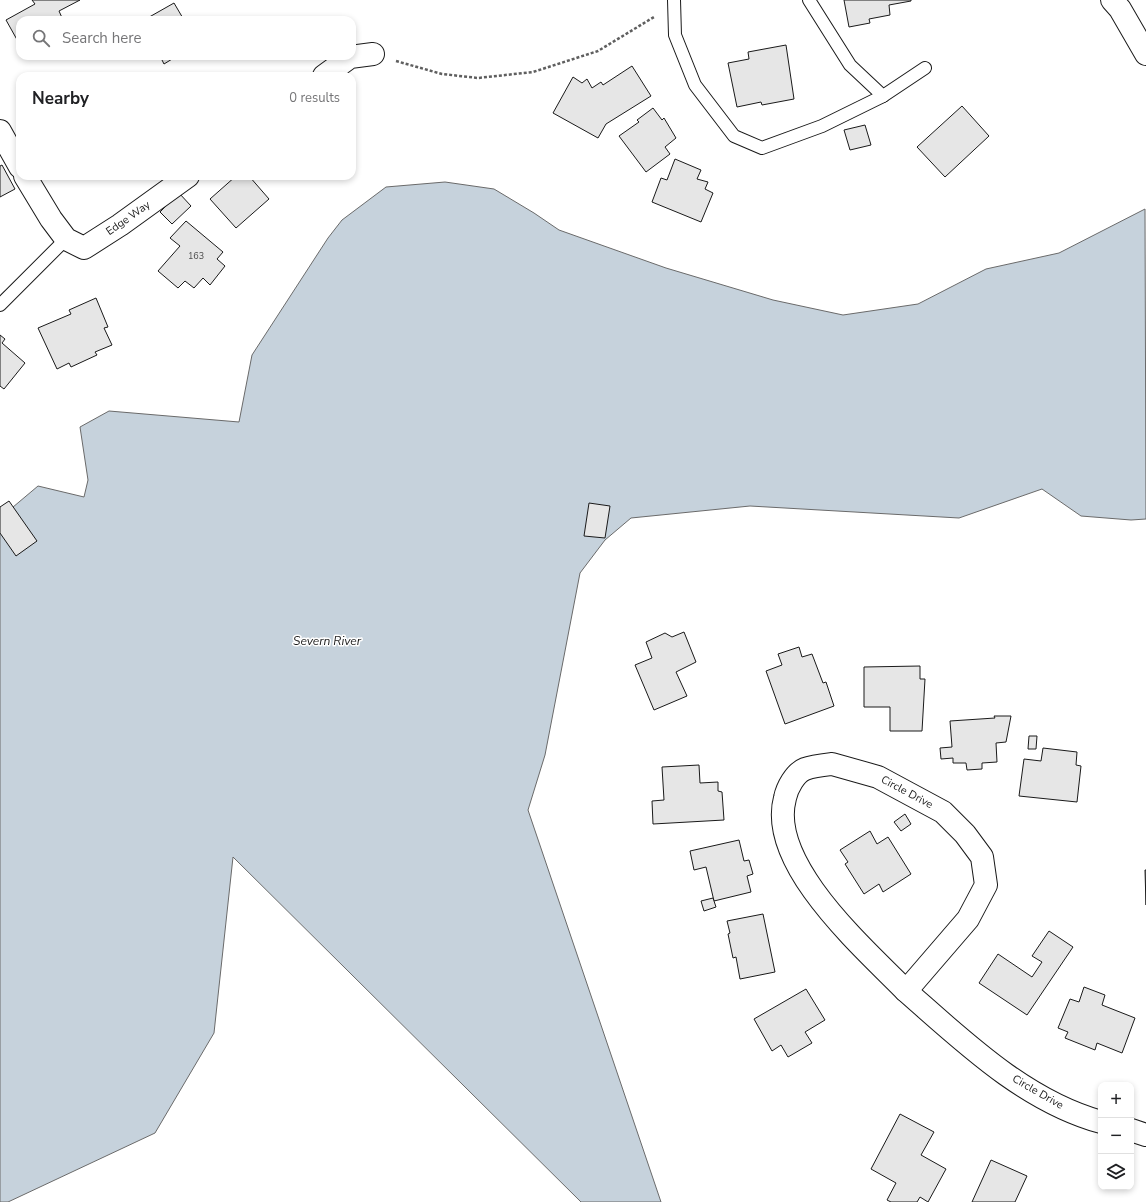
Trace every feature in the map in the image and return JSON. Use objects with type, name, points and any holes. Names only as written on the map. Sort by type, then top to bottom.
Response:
[{"type":"street","points":[[1112,0],[1120,10],[1146,54]]},
{"type":"street","points":[[356,56],[373,54]]},
{"type":"street","points":[[329,72],[346,60]]},
{"type":"street","points":[[0,131],[16,160]]},
{"type":"street","points":[[27,180],[51,219],[66,239]]},
{"type":"street","name":"Edge Way","points":[[66,239],[84,248],[120,225],[182,180]]},
{"type":"street","name":"Circle Drive","points":[[906,991],[968,919],[986,885],[982,857],[965,834],[943,812],[878,777],[832,764],[804,769],[787,787],[781,811],[786,842],[802,874],[825,907],[906,991],[988,1062],[1044,1097],[1079,1116],[1098,1121]]},
{"type":"street","points":[[1134,1131],[1146,1135]]},
{"type":"lane","points":[[809,0],[850,64],[883,96]]},
{"type":"lane","points":[[675,2],[676,35],[694,85],[734,136],[762,148],[822,126],[883,96],[925,68]]},
{"type":"lane","points":[[0,305],[66,239]]},
{"type":"path","points":[[373,54],[442,74],[478,78],[533,72],[598,51],[675,2]]},
{"type":"water","name":"Severn River","points":[[445,182],[494,189],[559,230],[666,268],[773,300],[843,315],[918,304],[986,269],[1059,253],[1145,209],[1146,519],[1131,520],[1081,516],[1042,489],[959,518],[750,506],[631,518],[605,540],[580,573],[545,755],[528,810],[661,1202],[581,1202],[233,857],[214,1033],[155,1133],[8,1202],[0,1202],[0,518],[38,486],[84,497],[88,480],[80,427],[109,411],[239,422],[252,355],[328,238],[342,220],[386,187]]},
{"type":"building","points":[[32,0],[80,0],[59,11],[61,16],[16,16],[16,38],[6,20],[35,4]]},
{"type":"building","points":[[844,0],[911,1],[889,5],[890,15],[869,19],[870,23],[849,27]]},
{"type":"building","points":[[174,3],[182,16],[151,16]]},
{"type":"building","points":[[786,45],[794,99],[762,105],[761,102],[737,107],[728,63],[749,59],[748,52]]},
{"type":"building","points":[[162,60],[170,60],[164,64]]},
{"type":"building","points":[[632,66],[651,96],[606,124],[598,138],[553,113],[573,77],[582,83],[587,79],[592,88],[601,82],[603,85]]},
{"type":"building","points":[[962,106],[989,136],[945,177],[917,147]]},
{"type":"building","points":[[653,108],[662,120],[664,118],[676,138],[665,147],[670,154],[646,172],[619,136],[639,122],[637,120]]},
{"type":"building","points":[[865,125],[871,145],[850,150],[844,130]]},
{"type":"building","points":[[675,159],[701,170],[697,179],[708,182],[705,189],[713,193],[701,222],[652,202],[661,178],[667,180]]},
{"type":"building","points":[[2,165],[15,189],[0,197],[0,166]]},
{"type":"building","points":[[231,180],[252,180],[269,199],[236,228],[210,199]]},
{"type":"building","points":[[179,193],[191,206],[172,224],[160,212]]},
{"type":"building","points":[[186,221],[223,252],[217,259],[225,266],[210,285],[203,278],[194,288],[185,281],[178,288],[158,271],[180,246],[170,238]]},
{"type":"building","points":[[96,298],[108,327],[104,328],[112,345],[95,352],[97,355],[71,367],[69,363],[57,369],[38,328],[71,314],[69,310]]},
{"type":"building","points":[[0,335],[5,339],[2,343],[25,363],[4,389],[0,386]]},
{"type":"building","points":[[9,501],[37,541],[16,556],[0,533],[0,507]]},
{"type":"building","points":[[589,503],[610,506],[605,538],[584,536]]},
{"type":"building","points":[[684,632],[696,662],[676,672],[687,696],[654,710],[635,665],[652,658],[646,642],[665,633],[672,637]]},
{"type":"building","points":[[799,647],[802,657],[812,654],[823,683],[826,682],[834,706],[785,724],[766,671],[782,665],[778,654]]},
{"type":"building","points":[[920,666],[920,679],[925,679],[922,731],[890,731],[890,707],[864,707],[864,667]]},
{"type":"building","points":[[994,716],[1011,716],[1006,742],[996,743],[997,762],[982,763],[982,769],[967,770],[966,763],[953,763],[953,758],[941,759],[940,748],[952,747],[950,721],[995,718]]},
{"type":"building","points":[[1029,736],[1037,736],[1036,749],[1028,749]]},
{"type":"building","points":[[1043,748],[1077,752],[1076,765],[1081,766],[1077,802],[1019,796],[1024,759],[1041,761]]},
{"type":"building","points":[[699,765],[700,783],[718,782],[718,791],[722,792],[724,820],[653,824],[652,801],[664,800],[662,767]]},
{"type":"building","points":[[905,814],[911,824],[901,831],[894,822]]},
{"type":"building","points":[[870,831],[877,844],[888,837],[911,874],[883,892],[879,884],[864,894],[845,864],[848,862],[840,850]]},
{"type":"building","points":[[739,840],[744,861],[749,860],[753,874],[747,876],[751,892],[714,901],[706,867],[694,870],[690,851]]},
{"type":"building","points":[[1145,870],[1146,870],[1146,905]]},
{"type":"building","points":[[713,898],[716,907],[704,911],[701,901]]},
{"type":"building","points":[[763,914],[775,972],[740,979],[736,957],[733,958],[727,921]]},
{"type":"building","points":[[1049,931],[1073,947],[1027,1015],[979,983],[998,954],[1032,977],[1042,962],[1032,956]]},
{"type":"building","points":[[1084,987],[1105,995],[1102,1005],[1135,1018],[1122,1053],[1097,1043],[1095,1050],[1065,1038],[1068,1032],[1058,1028],[1070,999],[1079,1002]]},
{"type":"building","points":[[806,989],[825,1020],[805,1032],[812,1043],[788,1057],[781,1045],[772,1051],[754,1019]]},
{"type":"building","points":[[900,1114],[934,1132],[921,1155],[946,1169],[928,1202],[920,1197],[917,1202],[891,1202],[887,1200],[896,1183],[871,1169]]},
{"type":"building","points":[[991,1160],[1027,1176],[1015,1202],[972,1202]]}]
